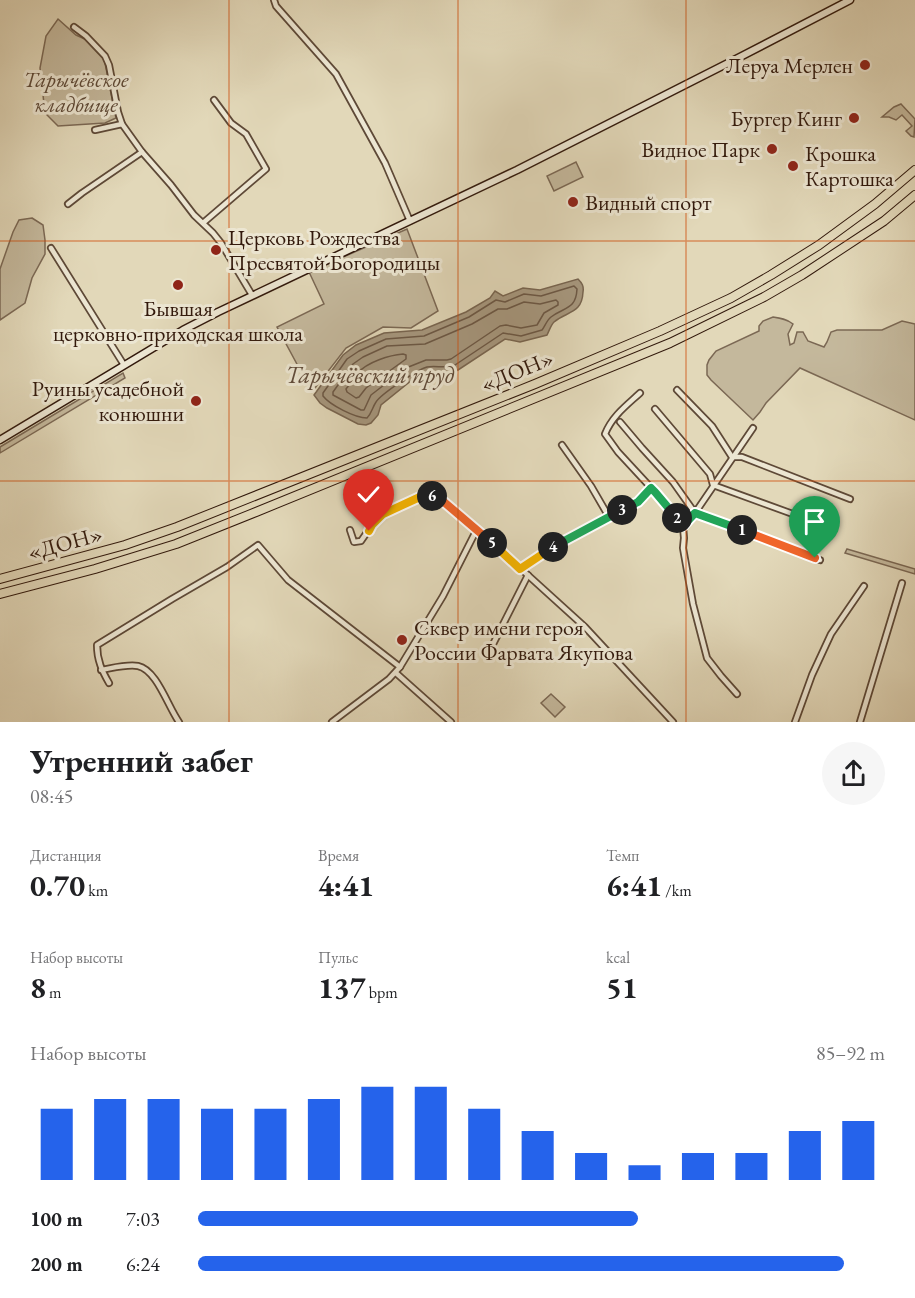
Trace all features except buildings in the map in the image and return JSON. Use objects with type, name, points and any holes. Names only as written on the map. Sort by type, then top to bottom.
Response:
[{"type":"highway","name":"«ДОН»","points":[[0,579],[125,545],[177,527],[536,384],[660,331],[730,298],[819,245],[875,204],[915,170]]},
{"type":"highway","name":"«ДОН»","points":[[0,594],[95,569],[176,544],[670,343],[764,297],[802,275],[884,221],[915,195]]},
{"type":"main road","points":[[0,440],[183,330],[517,170],[850,0]]},
{"type":"street","points":[[274,0],[276,6],[336,74],[385,163],[410,221]]},
{"type":"street","points":[[74,27],[105,56],[122,124],[142,152],[221,243],[252,295]]},
{"type":"street","points":[[203,223],[266,170],[246,134],[231,123],[214,100]]},
{"type":"street","points":[[94,130],[122,124]]},
{"type":"street","points":[[68,204],[142,152]]},
{"type":"street","points":[[51,248],[124,365]]},
{"type":"street","points":[[677,390],[712,426],[732,457]]},
{"type":"street","points":[[640,393],[617,413],[605,434],[683,526],[683,548],[693,604],[707,658],[737,694]]},
{"type":"street","points":[[655,409],[710,474],[713,485]]},
{"type":"street","points":[[620,422],[673,482],[695,513],[820,560]]},
{"type":"street","points":[[683,526],[695,513],[753,428]]},
{"type":"street","points":[[562,445],[591,486],[609,517]]},
{"type":"street","points":[[732,457],[742,457],[850,499]]},
{"type":"street","points":[[713,485],[834,529]]},
{"type":"street","points":[[520,569],[554,546],[638,502],[651,488]]},
{"type":"street","points":[[350,530],[354,542],[357,543],[383,514],[422,496],[437,496],[477,529],[585,627],[673,722]]},
{"type":"street","points":[[332,722],[396,673],[442,596],[477,529]]},
{"type":"street","points":[[109,683],[101,670],[97,645],[227,567],[258,545],[288,580],[400,667]]},
{"type":"street","points":[[488,654],[528,575]]},
{"type":"street","points":[[860,722],[902,583]]},
{"type":"street","points":[[795,722],[812,675],[831,634],[864,586]]},
{"type":"street","points":[[101,670],[130,666],[141,667],[158,682],[178,722]]},
{"type":"street","points":[[396,673],[451,722]]},
{"type":"green space","name":"Тарычёвское кладбище","points":[[58,19],[76,35],[87,40],[104,58],[116,118],[105,123],[58,126],[45,113],[40,68],[46,36]]},
{"type":"green space","points":[[901,104],[915,119],[914,137],[906,131],[912,126],[902,115],[896,120],[882,117]]},
{"type":"green space","points":[[576,162],[583,177],[554,191],[547,176]]},
{"type":"green space","points":[[32,218],[43,225],[45,254],[32,278],[25,303],[0,320],[0,269],[19,220]]},
{"type":"green space","points":[[407,229],[438,311],[411,328],[383,327],[346,348],[312,392],[277,327],[324,304],[309,272]]},
{"type":"green space","points":[[773,317],[793,324],[788,334],[790,345],[794,343],[797,332],[803,332],[808,341],[824,347],[831,332],[837,330],[882,330],[902,321],[915,324],[915,420],[800,368],[753,420],[711,380],[707,375],[707,365],[716,351],[759,331],[759,326],[763,321]]},
{"type":"green space","points":[[123,373],[125,378],[0,453],[0,447]]},
{"type":"green space","points":[[847,549],[915,569],[915,574],[845,553]]},
{"type":"green space","points":[[551,694],[565,707],[555,717],[541,703]]},
{"type":"water","name":"Тарычёвский пруд","points":[[578,279],[583,288],[580,304],[554,322],[547,335],[520,342],[505,339],[450,374],[429,373],[412,380],[381,405],[378,415],[371,423],[358,424],[327,408],[314,395],[343,355],[356,345],[384,333],[422,330],[466,312],[490,298],[495,291],[503,296],[523,288],[540,290]]},
{"type":"place","name":"Леруа Мерлен","points":[[865,65]]},
{"type":"place","name":"Бургер Кинг","points":[[854,118]]},
{"type":"place","name":"Видное Парк","points":[[772,149]]},
{"type":"place","name":"Крошка Картошка","points":[[793,166]]},
{"type":"place","name":"Видный спорт","points":[[573,202]]},
{"type":"place","name":"Церковь Рождества Пресвятой Богородицы","points":[[216,250]]},
{"type":"place","name":"Бывшая церковно-приходская школа","points":[[178,285]]},
{"type":"place","name":"Руины усадебной конюшни","points":[[196,401]]},
{"type":"place","name":"Сквер имени героя России Фарвата Якупова","points":[[402,640]]},
{"type":"route","points":[[369,531],[383,514],[422,496],[437,496],[520,569],[554,546],[638,502],[651,488],[683,526],[695,513],[815,558]]}]
